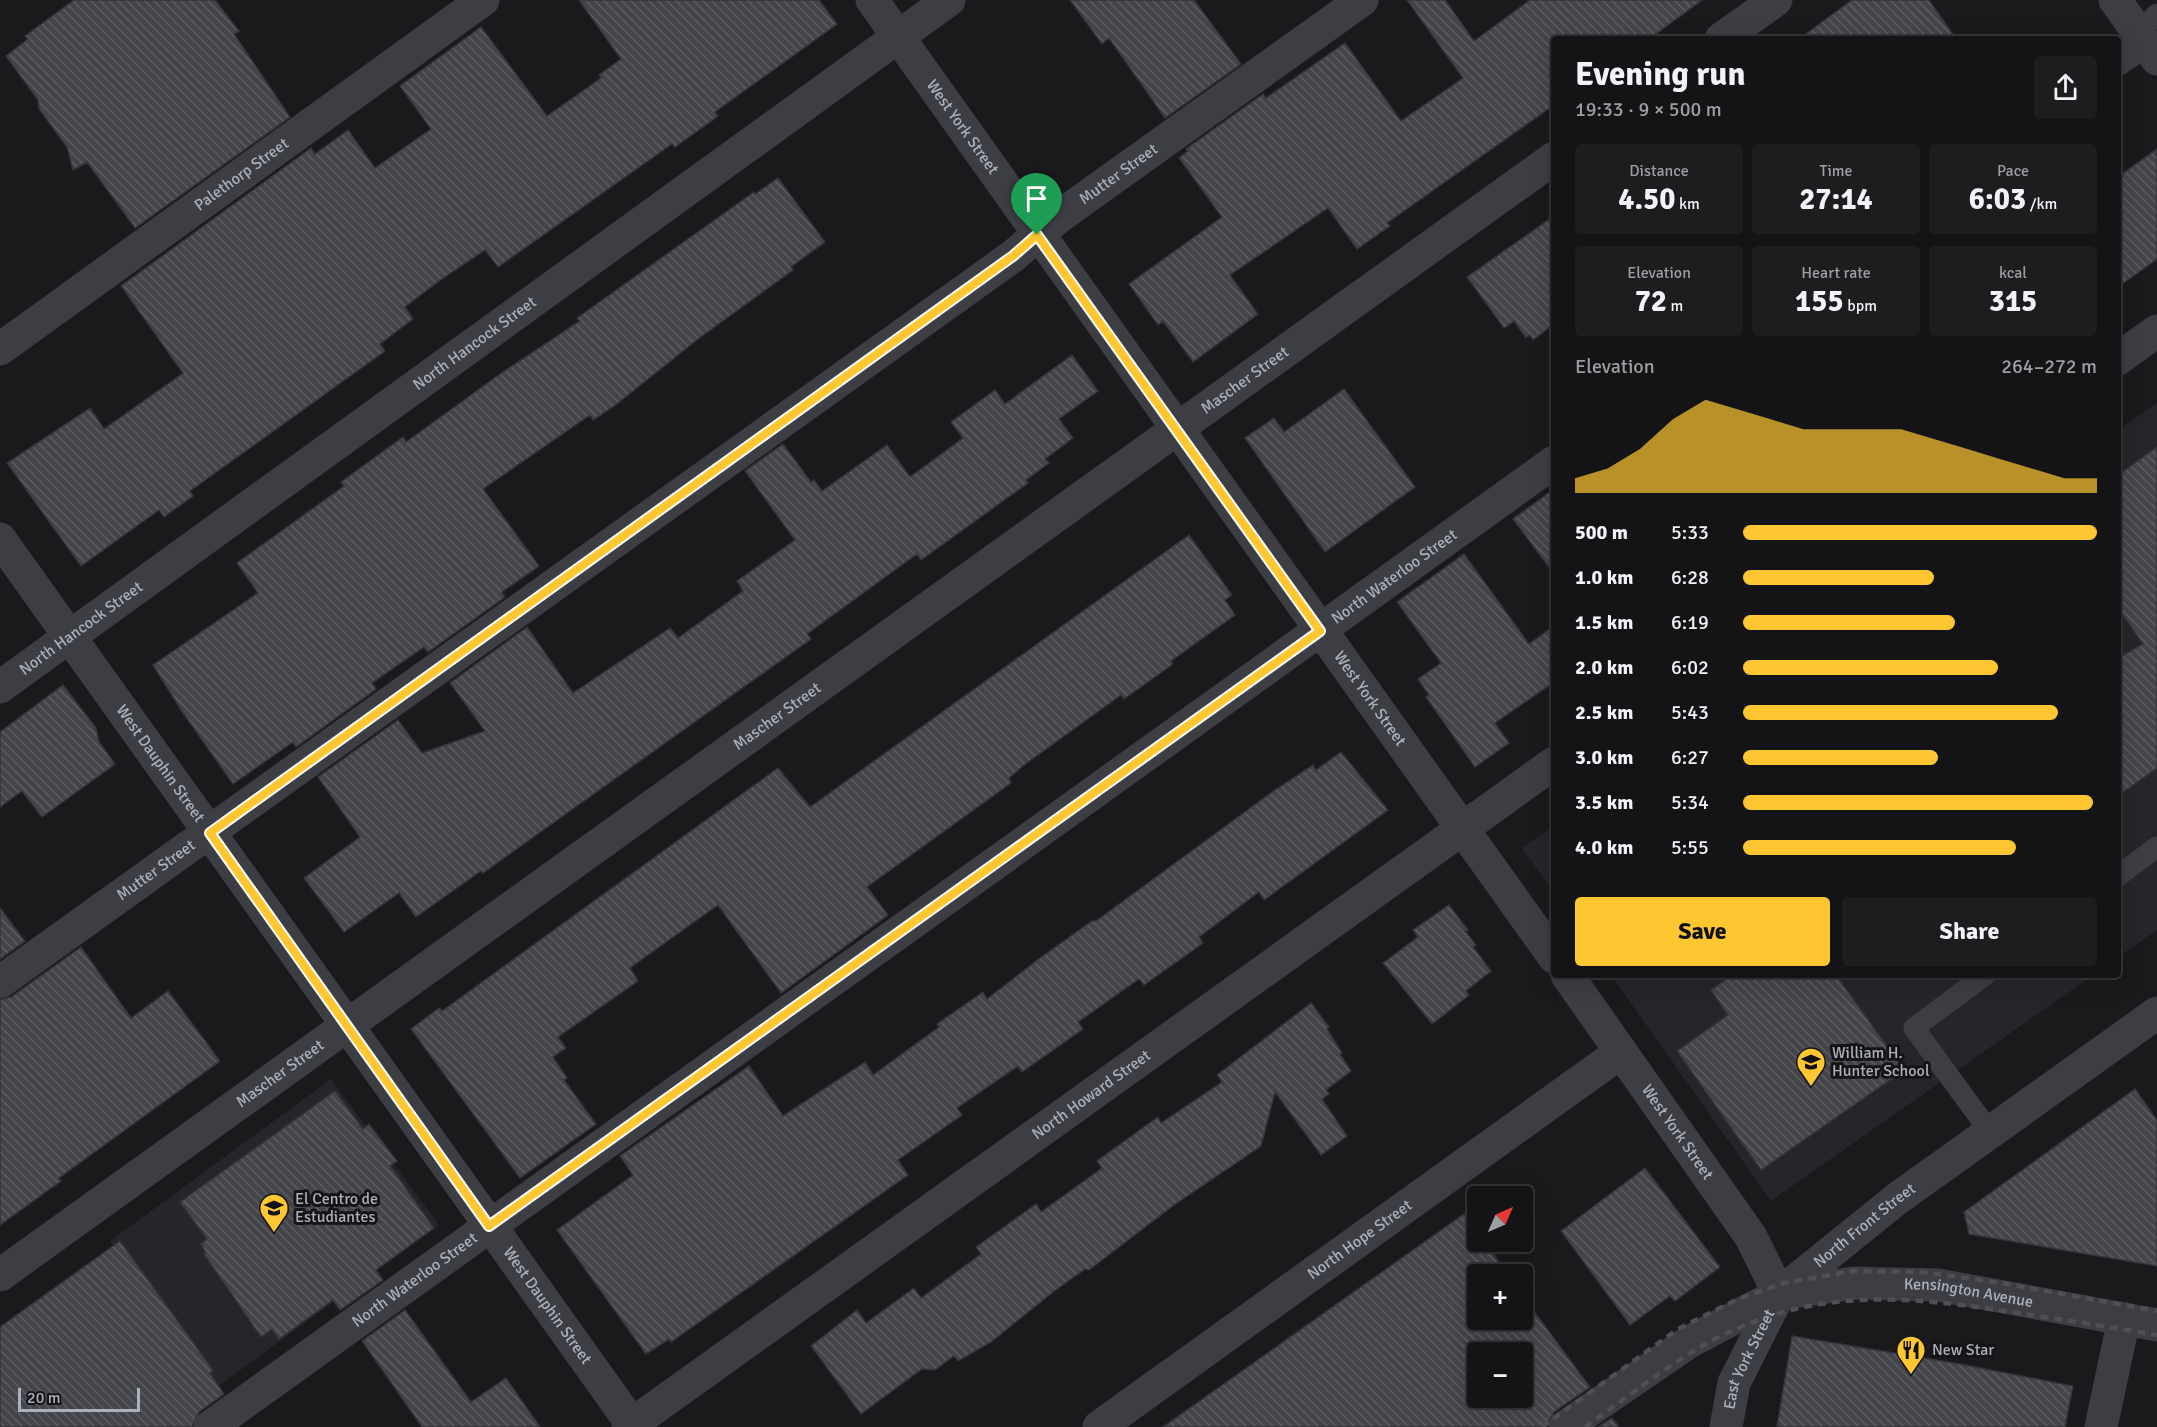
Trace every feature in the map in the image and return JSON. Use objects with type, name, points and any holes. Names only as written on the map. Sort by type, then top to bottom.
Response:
[{"type":"street","name":"Palethorp Street","points":[[0,349],[483,0]]},
{"type":"street","name":"West York Street","points":[[872,0],[1037,235],[1551,953]]},
{"type":"street","name":"North Hancock Street","points":[[0,687],[949,0]]},
{"type":"street","name":"Mutter Street","points":[[0,982],[1013,256],[1037,235],[1362,0]]},
{"type":"street","points":[[1725,36],[1776,0]]},
{"type":"street","points":[[2115,0],[2149,37],[2121,57]]},
{"type":"street","name":"Mascher Street","points":[[0,1275],[1176,427],[1551,160]]},
{"type":"street","points":[[2121,357],[2157,331]]},
{"type":"street","name":"North Waterloo Street","points":[[210,1427],[1551,464]]},
{"type":"street","name":"West Dauphin Street","points":[[0,539],[631,1426]]},
{"type":"street","name":"North Howard Street","points":[[631,1426],[1551,765]]},
{"type":"street","name":"West York Street","points":[[1568,978],[1751,1238],[1779,1294]]},
{"type":"street","name":"North Front Street","points":[[1565,1427],[1689,1342],[1779,1294],[1898,1198],[2157,1013]]},
{"type":"street","name":"North Hope Street","points":[[1099,1427],[1621,1052]]},
{"type":"street","name":"Kensington Avenue","points":[[1779,1294],[1854,1283],[1938,1285],[2157,1324]]},
{"type":"street","name":"East York Street","points":[[1726,1427],[1734,1383],[1779,1294]]},
{"type":"street","points":[[2101,1427],[2124,1318]]},
{"type":"lane","points":[[2121,874],[2157,847]]},
{"type":"lane","points":[[1981,978],[1914,1028],[1990,1132]]},
{"type":"shaded area","points":[[2157,403],[2157,930],[2121,955],[2121,428]]},
{"type":"shaded area","points":[[1551,828],[1551,889],[1522,848]]},
{"type":"shaded area","name":"William H. Hunter School","points":[[1613,978],[2089,978],[1771,1201]]},
{"type":"shaded area","name":"El Centro de Estudiantes","points":[[331,1079],[439,1225],[217,1387],[110,1241]]},
{"type":"building","points":[[74,0],[215,0],[239,31],[234,34],[290,117],[135,228],[87,162],[73,170],[67,147],[39,109],[38,100],[6,56],[28,39],[25,36]]},
{"type":"building","points":[[579,0],[819,0],[837,24],[715,112],[718,116],[675,147],[672,144],[498,267],[485,250],[439,281],[405,307],[413,319],[380,344],[385,351],[190,491],[193,496],[164,517],[159,510],[81,566],[7,463],[90,408],[104,429],[183,373],[121,286],[311,148],[315,154],[348,130],[375,168],[431,129],[400,86],[481,27],[547,116],[601,78],[599,75],[621,59]]},
{"type":"building","points":[[1070,0],[1194,0],[1241,64],[1165,118],[1109,38],[1102,44]]},
{"type":"building","points":[[1407,0],[1445,0],[1474,41],[1530,0],[1702,0],[1653,36],[1551,36],[1551,107],[1387,223],[1390,226],[1357,249],[1328,208],[1230,275],[1258,314],[1193,362],[1163,321],[1158,325],[1129,284],[1222,217],[1179,158],[1188,151],[1186,149],[1263,94],[1266,98],[1345,43],[1401,121],[1463,78]]},
{"type":"building","points":[[1852,0],[1929,0],[1954,36],[1803,36]]},
{"type":"building","points":[[2157,149],[2157,259],[2121,285],[2121,175]]},
{"type":"building","points":[[778,178],[825,242],[791,267],[793,270],[698,339],[613,407],[593,420],[590,415],[483,489],[539,566],[502,592],[505,597],[428,652],[424,647],[372,683],[376,689],[296,747],[293,742],[233,784],[183,713],[153,665],[258,593],[237,563],[344,486],[341,482],[403,437],[406,442],[500,374],[580,321],[577,318],[754,192],[755,194]]},
{"type":"building","points":[[1551,218],[1551,326],[1533,340],[1530,335],[1526,338],[1514,321],[1504,328],[1467,277]]},
{"type":"building","points":[[1072,355],[1098,391],[1059,419],[1073,438],[1045,459],[1049,463],[1026,480],[1028,483],[921,560],[917,554],[807,634],[811,639],[483,873],[481,871],[416,917],[399,893],[344,932],[304,878],[360,837],[318,777],[398,720],[422,753],[485,731],[450,683],[527,627],[573,693],[670,628],[678,638],[743,591],[737,581],[795,540],[745,471],[783,444],[811,482],[814,480],[822,491],[887,445],[910,477],[963,438],[951,422],[995,390],[1005,404]]},
{"type":"building","points":[[1344,389],[1415,487],[1325,552],[1245,438],[1274,418],[1284,432]]},
{"type":"building","points":[[2157,447],[2157,768],[2121,794],[2121,656],[2143,644],[2121,612],[2121,473]]},
{"type":"building","points":[[1551,491],[1551,570],[1513,519]]},
{"type":"building","points":[[1189,535],[1232,595],[1225,600],[1235,615],[1171,661],[1173,664],[1124,699],[1121,695],[1024,765],[1009,778],[1011,783],[867,887],[888,915],[781,993],[718,905],[630,968],[638,981],[558,1037],[566,1048],[553,1057],[567,1078],[564,1080],[596,1124],[520,1178],[411,1029],[439,1008],[442,1011],[778,768],[810,807]]},
{"type":"building","points":[[1464,554],[1529,644],[1551,628],[1551,684],[1495,723],[1509,743],[1475,767],[1426,697],[1429,695],[1418,679],[1441,663],[1397,602]]},
{"type":"building","points":[[63,685],[96,728],[99,742],[115,764],[42,817],[22,791],[0,807],[0,732]]},
{"type":"building","points":[[1341,752],[1388,810],[1264,900],[1259,892],[1199,937],[1203,943],[1144,985],[1139,979],[1078,1022],[1083,1029],[1022,1072],[1018,1066],[957,1108],[962,1115],[898,1160],[908,1175],[671,1342],[669,1339],[646,1354],[557,1230],[633,1175],[620,1156],[749,1066],[783,1116],[865,1062],[873,1075],[939,1027],[937,1024],[983,992],[987,999],[1040,958],[1092,921],[1096,921],[1275,790],[1313,765],[1316,770]]},
{"type":"building","points":[[1449,905],[1468,930],[1465,931],[1476,945],[1473,947],[1491,971],[1466,991],[1469,995],[1432,1024],[1383,963],[1418,937],[1413,930]]},
{"type":"building","points":[[0,908],[25,941],[0,959]]},
{"type":"building","points":[[81,947],[131,1018],[168,991],[220,1061],[59,1178],[61,1181],[0,1225],[0,1000],[11,997]]},
{"type":"building","name":"William H. Hunter School","points":[[1728,978],[1838,978],[1904,1070],[1761,1170],[1677,1051],[1728,1015],[1711,990]]},
{"type":"building","points":[[1311,1003],[1329,1027],[1327,1029],[1351,1071],[1326,1090],[1329,1094],[1322,1099],[1347,1136],[1321,1155],[1275,1092],[1261,1146],[1174,1205],[1089,1270],[1085,1269],[1053,1292],[991,1342],[958,1361],[954,1356],[935,1370],[922,1369],[861,1414],[811,1346],[857,1310],[866,1323],[914,1288],[921,1298],[981,1254],[976,1247],[1036,1204],[1041,1212],[1102,1168],[1097,1161],[1144,1127],[1158,1117],[1161,1123],[1222,1082],[1217,1075]]},
{"type":"building","points":[[2135,1089],[2157,1120],[2157,1266],[1969,1234],[1964,1212]]},
{"type":"building","name":"El Centro de Estudiantes","points":[[335,1091],[363,1129],[369,1124],[397,1161],[390,1166],[434,1228],[376,1270],[383,1280],[340,1310],[333,1300],[279,1339],[272,1329],[261,1337],[204,1254],[206,1253],[201,1244],[207,1239],[180,1202]]},
{"type":"building","points":[[1645,1168],[1720,1267],[1675,1301],[1670,1296],[1630,1325],[1561,1231]]},
{"type":"building","points":[[1464,1214],[1467,1218],[1467,1252],[1492,1252],[1500,1264],[1467,1264],[1467,1330],[1533,1330],[1533,1310],[1590,1387],[1554,1412],[1546,1427],[1163,1427]]},
{"type":"building","points":[[120,1241],[213,1370],[210,1373],[224,1394],[199,1412],[192,1427],[0,1427],[0,1327]]},
{"type":"building","points":[[405,1310],[471,1402],[506,1378],[540,1427],[422,1427],[362,1341]]},
{"type":"building","points":[[1792,1336],[1960,1364],[2073,1386],[2065,1427],[1777,1427]]},
{"type":"building","points":[[1612,1418],[1619,1427],[1598,1427]]},
{"type":"railway","points":[[1542,1427],[1678,1329],[1738,1299],[1784,1283],[1853,1271],[1924,1272],[2007,1284],[2157,1311]]},
{"type":"railway","points":[[1585,1427],[1664,1370],[1713,1340],[1752,1323],[1789,1311],[1826,1303],[1863,1300],[1938,1302],[2157,1335]]},
{"type":"place","name":"William H. Hunter School","points":[[1811,1088]]},
{"type":"place","name":"El Centro de Estudiantes","points":[[274,1234]]},
{"type":"place","name":"New Star","points":[[1911,1376]]},
{"type":"route","points":[[1037,235],[1320,631],[489,1226],[210,833],[234,813],[1013,256],[1037,235]]}]
